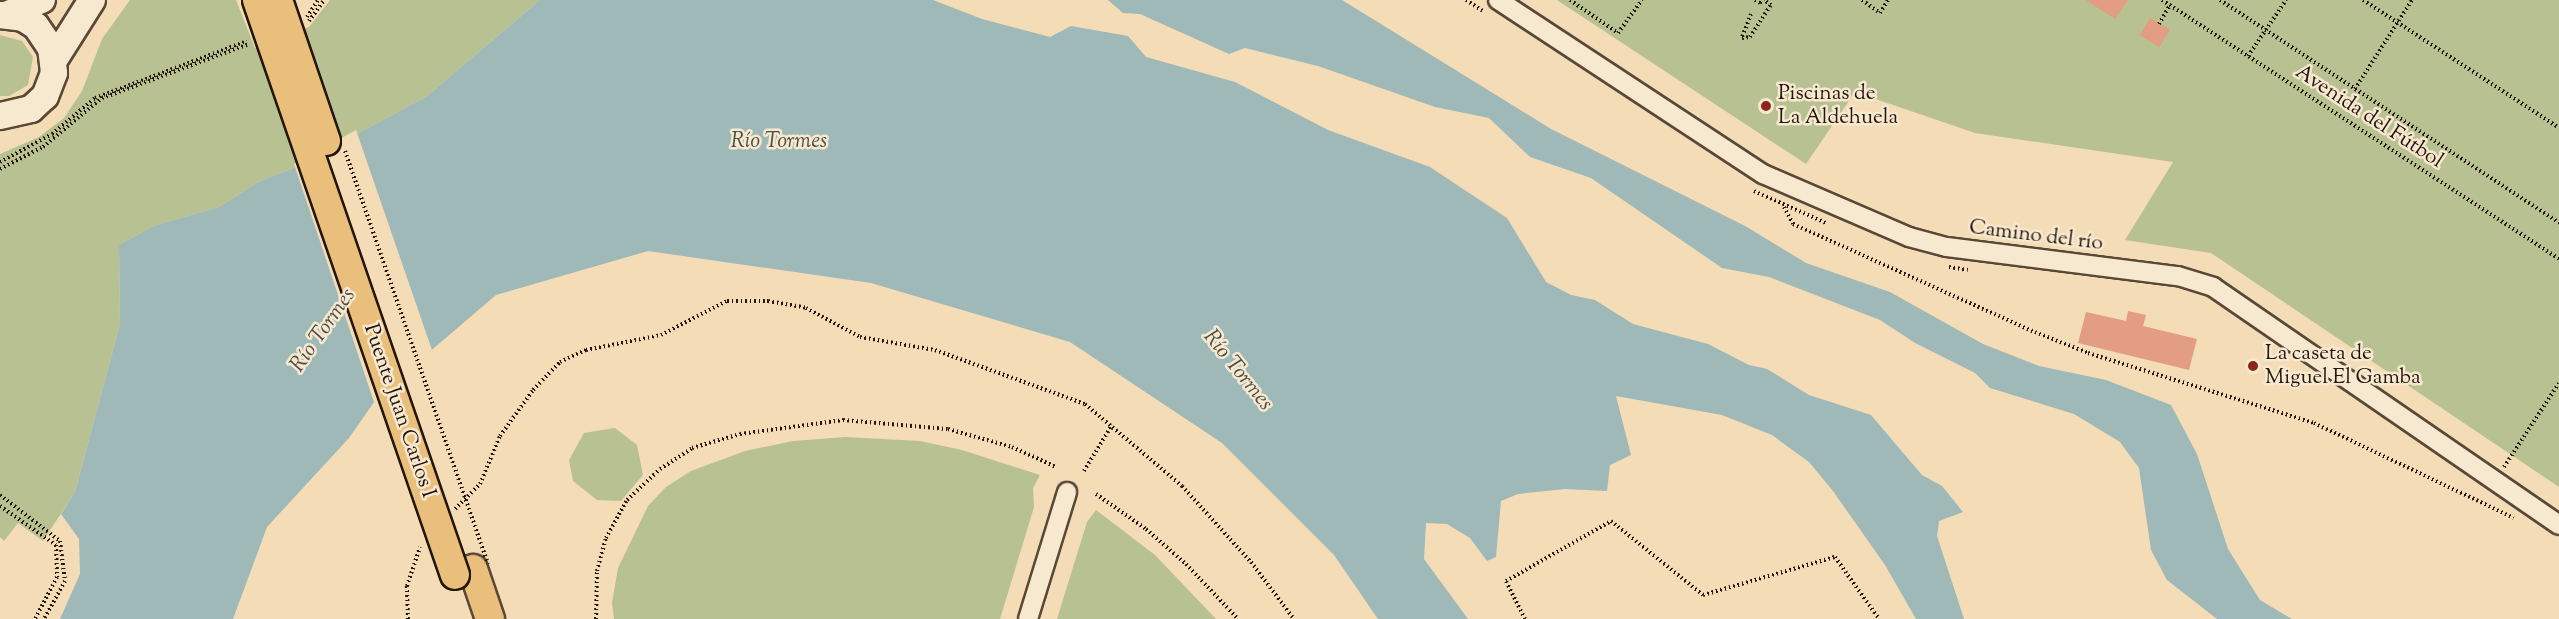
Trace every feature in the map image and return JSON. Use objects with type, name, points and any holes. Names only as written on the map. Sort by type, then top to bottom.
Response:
[{"type":"main road","points":[[3,15],[42,0]]},
{"type":"main road","points":[[54,60],[92,0]]},
{"type":"main road","name":"Puente Juan Carlos I","points":[[256,0],[472,569],[470,619]]},
{"type":"main road","name":"Puente Juan Carlos I","points":[[278,0],[490,619]]},
{"type":"main road","points":[[3,15],[36,26],[47,39],[54,60],[54,73],[45,96],[31,109],[4,119]]},
{"type":"street","name":"Camino del río","points":[[1498,0],[1763,174],[1909,237],[1947,247],[2178,276],[2213,288],[2559,525]]},
{"type":"street","points":[[1028,619],[1067,492]]},
{"type":"path","points":[[318,0],[306,21],[324,0]]},
{"type":"path","points":[[1570,0],[1618,33],[1642,0]]},
{"type":"path","points":[[1751,14],[1742,38],[1750,37],[1770,5],[1764,0],[1760,3],[1755,0]]},
{"type":"path","points":[[1862,0],[1880,13],[1888,0]]},
{"type":"path","name":"Avenida del Fútbol","points":[[2162,0],[2559,259]]},
{"type":"path","name":"Avenida del Fútbol","points":[[2220,0],[2559,223]]},
{"type":"path","points":[[2248,56],[2286,0]]},
{"type":"path","points":[[2363,0],[2559,128]]},
{"type":"path","points":[[2355,89],[2412,0]]},
{"type":"path","points":[[2159,24],[2170,5]]},
{"type":"path","points":[[0,162],[52,134],[94,98],[252,41],[102,98],[42,147],[0,169]]},
{"type":"path","points":[[345,149],[472,569]]},
{"type":"path","points":[[1783,207],[1793,224],[2035,332],[2088,353],[2314,423],[2520,521]]},
{"type":"path","points":[[448,516],[480,484],[500,436],[533,390],[560,362],[586,350],[661,335],[727,301],[768,301],[806,308],[860,337],[945,353],[1085,404],[1182,486],[1219,526],[1294,619]]},
{"type":"path","points":[[2502,470],[2559,383]]},
{"type":"path","points":[[596,619],[597,571],[606,538],[622,510],[660,469],[692,448],[740,434],[843,420],[948,429],[1012,447],[1056,467]]},
{"type":"path","points":[[1084,471],[1112,425]]},
{"type":"path","points":[[1096,494],[1170,550],[1238,619]]},
{"type":"path","points":[[0,495],[60,541],[65,581],[44,619]]},
{"type":"path","points":[[0,506],[56,545],[57,577],[35,619]]},
{"type":"path","points":[[1525,619],[1506,581],[1611,521],[1703,595],[1835,558],[1879,619]]},
{"type":"path","points":[[408,619],[407,585],[424,540]]},
{"type":"green space","points":[[130,0],[236,0],[255,48],[309,27],[330,0],[540,0],[427,96],[296,167],[258,182],[219,207],[153,226],[119,245],[120,324],[75,492],[43,541],[18,523],[4,541],[0,537],[0,154],[39,137],[64,118],[82,91],[102,39]]},
{"type":"green space","points":[[1557,0],[2559,0],[2559,487],[2211,253],[2125,240],[2173,162],[1975,133],[1855,92],[1806,164]]},
{"type":"green space","points":[[0,35],[22,41],[33,57],[28,85],[9,96],[0,96]]},
{"type":"green space","points":[[615,428],[637,445],[643,475],[621,501],[597,500],[573,481],[569,460],[584,433]]},
{"type":"green space","points":[[845,437],[920,441],[962,450],[1040,475],[1033,488],[1034,507],[1000,619],[614,619],[612,603],[618,568],[648,506],[666,487],[691,471],[745,451],[793,441]]},
{"type":"green space","points":[[1096,510],[1155,555],[1216,619],[1057,619],[1087,522]]},
{"type":"water","name":"Río Tormes","points":[[540,0],[933,0],[982,19],[1050,37],[1071,26],[1128,36],[1146,57],[1235,82],[1328,130],[1430,167],[1507,218],[1546,282],[1571,295],[1595,300],[1633,324],[1708,344],[1749,365],[1767,369],[1809,395],[1871,415],[1922,475],[1942,486],[1963,512],[1939,521],[1937,536],[1964,619],[1916,619],[1885,565],[1833,491],[1809,462],[1772,435],[1722,415],[1616,396],[1631,455],[1610,465],[1607,491],[1565,489],[1518,494],[1501,501],[1496,557],[1487,561],[1470,538],[1447,524],[1426,523],[1424,559],[1468,619],[1378,619],[1334,555],[1222,443],[1070,342],[871,283],[648,251],[496,295],[379,395],[349,438],[267,527],[233,619],[60,619],[80,574],[79,539],[61,514],[75,492],[120,324],[119,245],[153,226],[219,207],[258,182],[296,167],[427,96]]},
{"type":"water","points":[[1108,0],[1342,0],[1551,129],[1747,227],[1806,263],[1890,292],[1983,344],[2039,366],[2106,380],[2171,405],[2197,454],[2228,549],[2260,600],[2292,619],[2217,619],[2167,580],[2151,550],[2139,468],[2120,442],[2074,414],[1990,388],[1975,373],[1915,343],[1880,320],[1769,277],[1722,268],[1591,178],[1530,157],[1489,118],[1435,107],[1318,66],[1245,48],[1229,54],[1140,14],[1123,13]]},
{"type":"pier","points":[[356,130],[433,353],[375,405],[294,164]]},
{"type":"building","points":[[2086,0],[2128,0],[2115,19]]},
{"type":"building","points":[[2150,18],[2170,30],[2159,47],[2140,35]]},
{"type":"building","points":[[2128,311],[2146,315],[2143,326],[2197,339],[2189,370],[2078,343],[2086,312],[2126,321]]},
{"type":"place","name":"Piscinas de La Aldehuela","points":[[1766,106]]},
{"type":"place","name":"La caseta de Miguel El Gamba","points":[[2253,366]]}]
